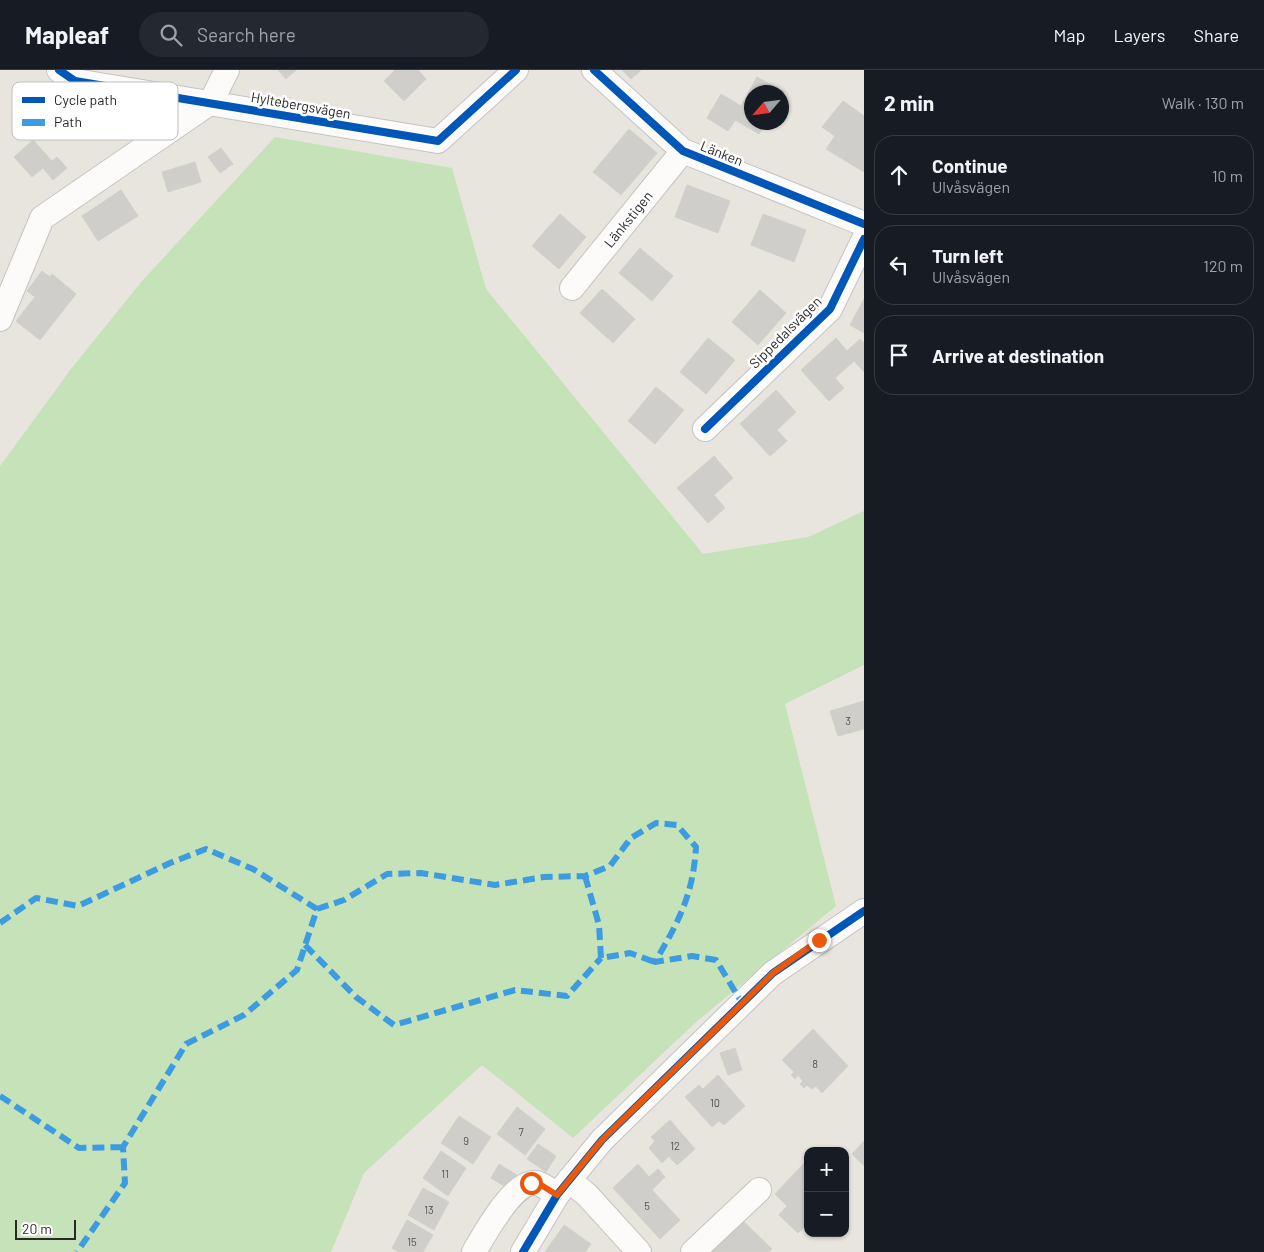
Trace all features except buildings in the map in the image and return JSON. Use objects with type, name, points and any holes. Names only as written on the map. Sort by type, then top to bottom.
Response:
[{"type":"street","name":"Hyltebergsvägen","points":[[59,70],[75,81],[81,82]]},
{"type":"street","points":[[178,125],[211,102],[226,70]]},
{"type":"street","name":"Hyltebergsvägen","points":[[178,97],[438,141],[516,70]]},
{"type":"street","name":"Länken","points":[[594,70],[683,151],[864,224]]},
{"type":"street","points":[[0,319],[42,218],[156,140]]},
{"type":"street","name":"Länkstigen","points":[[572,288],[683,151]]},
{"type":"street","name":"Sippedalsvägen","points":[[704,429],[830,309],[864,240]]},
{"type":"street","points":[[523,1252],[563,1187],[602,1140],[773,973],[864,911]]},
{"type":"street","points":[[474,1252],[489,1226],[520,1188],[531,1183],[563,1187],[587,1195],[639,1252]]},
{"type":"street","points":[[693,1252],[759,1190]]},
{"type":"green space","points":[[275,137],[452,168],[486,289],[703,554],[808,537],[864,511],[864,665],[785,704],[836,906],[695,1023],[573,1138],[482,1065],[364,1173],[331,1252],[0,1252],[0,466],[71,369],[142,281]]},
{"type":"marked path","points":[[317,909],[344,900],[387,874],[421,873],[495,885],[544,877],[585,876],[610,866],[631,838],[656,823],[677,825],[696,847],[692,879],[678,920],[655,962],[692,956],[716,960],[742,1003]]},
{"type":"marked path","points":[[0,923],[36,898],[78,906],[170,863],[206,849],[253,869],[317,909],[297,970],[244,1015],[186,1044],[123,1147],[125,1183],[77,1252]]},
{"type":"marked path","points":[[585,876],[599,925],[601,958],[630,953],[655,962]]},
{"type":"marked path","points":[[305,945],[356,997],[394,1025],[515,990],[567,996],[601,958]]},
{"type":"marked path","points":[[0,1096],[79,1148],[123,1147]]},
{"type":"cycle path","points":[[59,70],[75,81],[81,82]]},
{"type":"cycle path","points":[[178,98],[438,141],[516,70]]},
{"type":"cycle path","points":[[594,70],[683,151],[864,224]]},
{"type":"cycle path","points":[[705,429],[830,309],[864,239]]},
{"type":"cycle path","points":[[523,1252],[557,1195],[602,1140],[773,973],[864,911]]},
{"type":"route","points":[[531,1183],[538,1183],[557,1195],[585,1158],[602,1140],[773,973],[819,940]]}]
